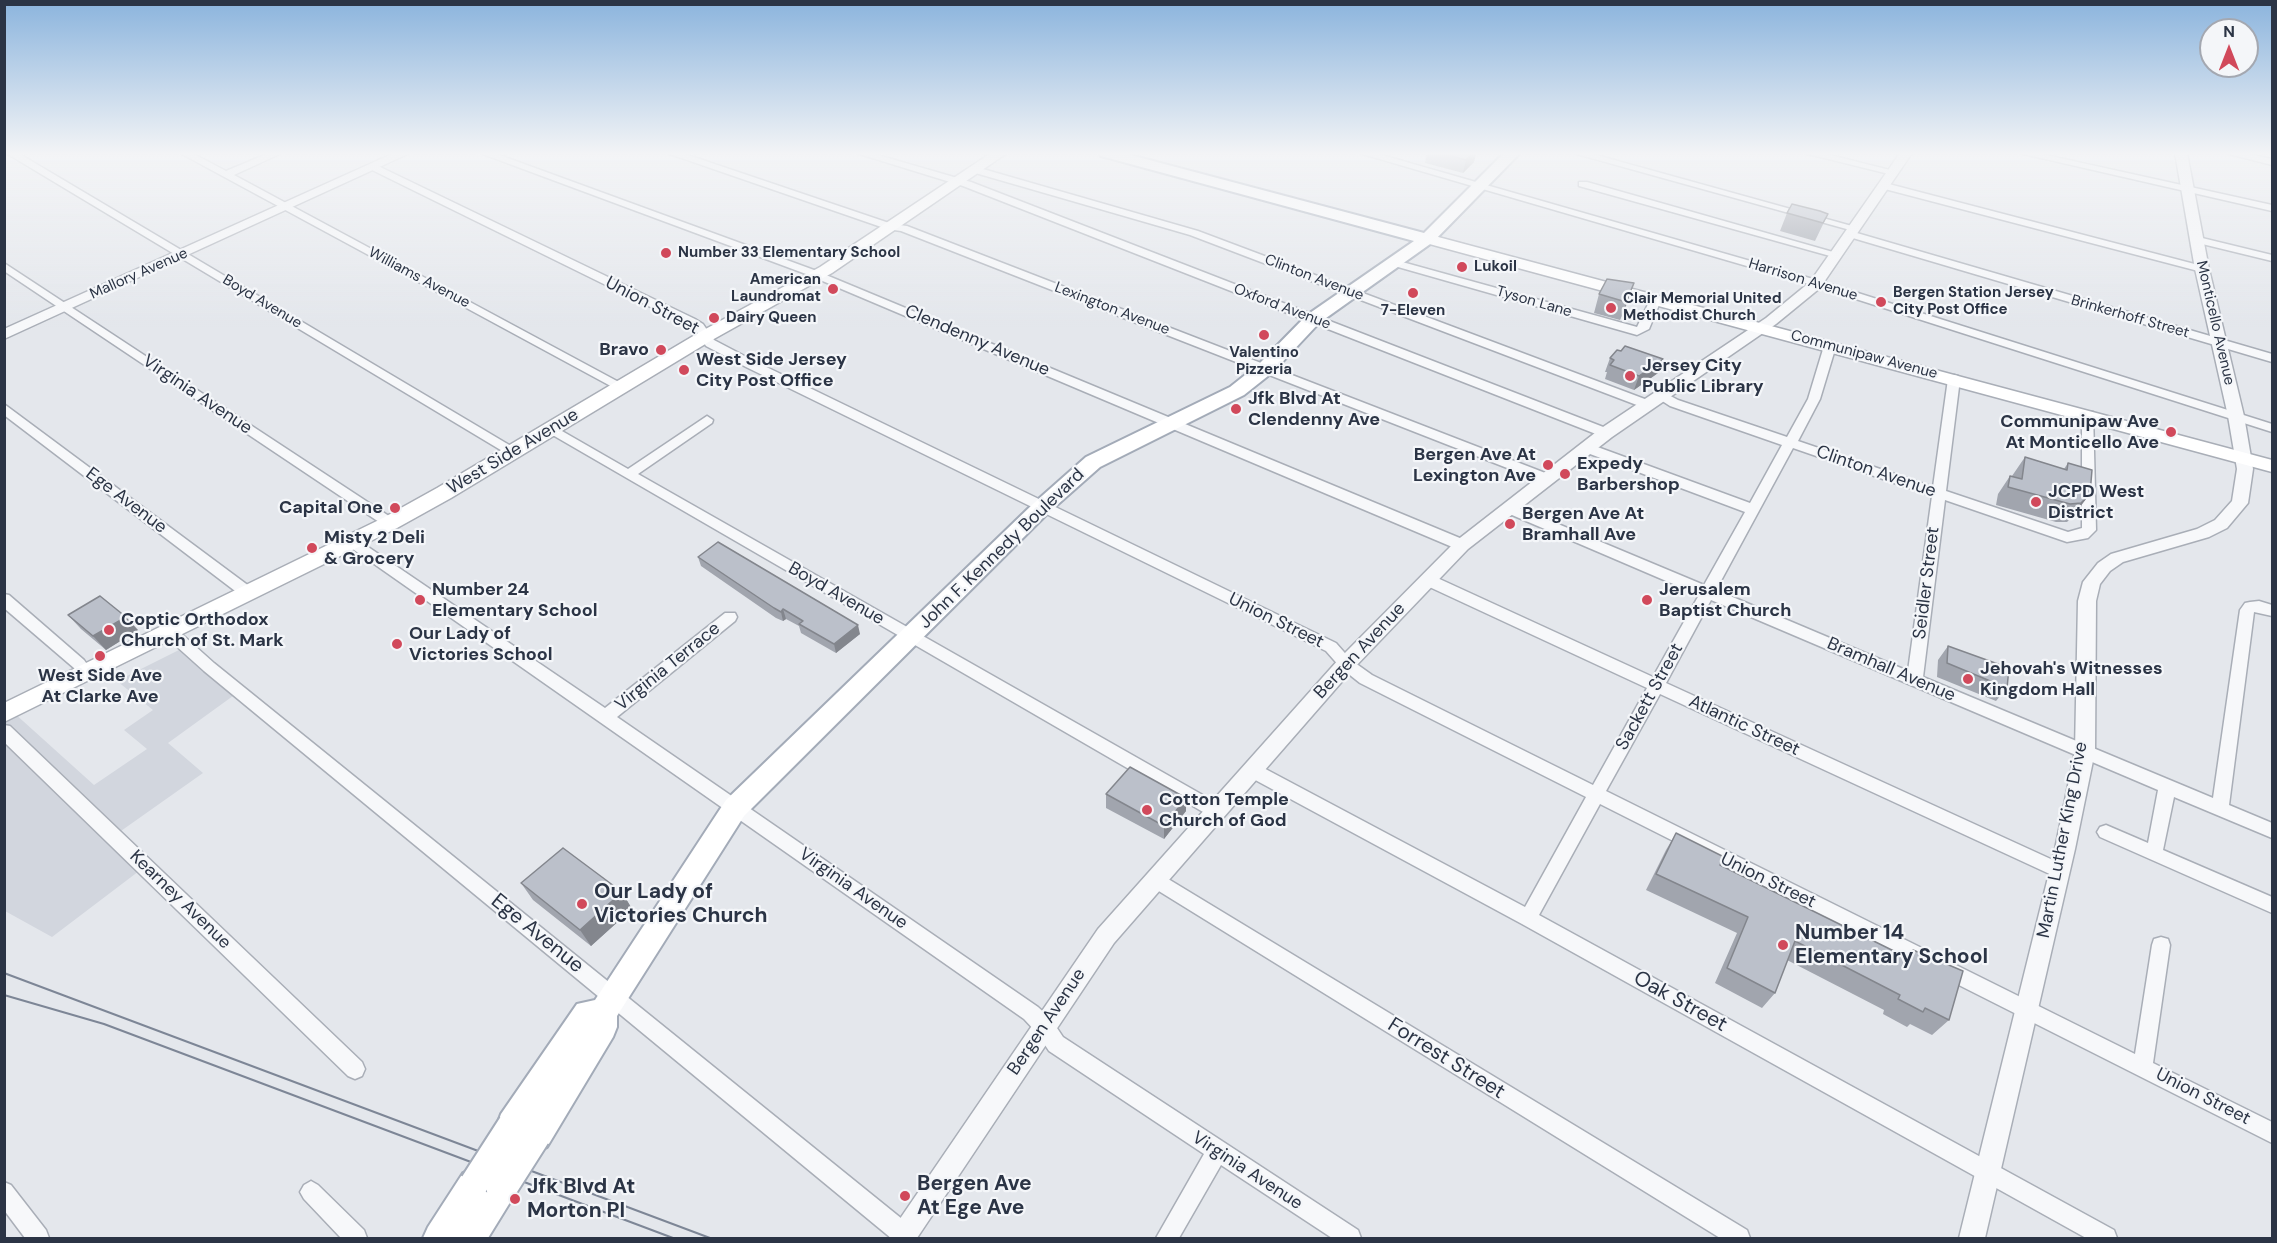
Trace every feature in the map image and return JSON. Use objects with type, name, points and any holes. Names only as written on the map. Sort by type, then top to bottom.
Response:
[{"type":"main road","name":"West Side Avenue","points":[[4,713],[390,523],[514,452],[706,336],[818,275],[915,211]]},
{"type":"main road","name":"Communipaw Avenue","points":[[1323,211],[2272,466]]},
{"type":"main road","name":"John F. Kennedy Boulevard","points":[[469,1239],[488,1188],[524,1130],[603,1028],[608,1005],[735,808],[1041,508],[1093,462],[1237,391],[1266,368],[1313,319],[1427,239],[1455,211]]},
{"type":"main road","name":"John F. Kennedy Boulevard","points":[[439,1239],[488,1188]]},
{"type":"street","name":"Boyd Avenue","points":[[109,211],[514,452]]},
{"type":"street","name":"Mallory Avenue","points":[[4,335],[277,211]]},
{"type":"street","name":"Williams Avenue","points":[[293,211],[622,387]]},
{"type":"street","name":"Union Street","points":[[464,211],[690,322],[706,336],[710,344],[1041,508],[1331,647],[1346,664],[1366,679],[2143,1066],[2272,1133]]},
{"type":"street","name":"Clendenny Avenue","points":[[643,211],[818,275],[1462,545]]},
{"type":"street","name":"Lexington Avenue","points":[[844,211],[891,227],[903,228],[1548,479]]},
{"type":"street","name":"Oxford Avenue","points":[[1037,211],[1606,433]]},
{"type":"street","name":"Clinton Avenue","points":[[1118,211],[1194,233],[1652,400],[1789,441],[2056,535],[2083,535],[2087,533],[2090,525],[2088,415]]},
{"type":"street","name":"Harrison Avenue","points":[[1567,211],[1816,283],[2272,428]]},
{"type":"street","points":[[1680,211],[1834,254]]},
{"type":"street","name":"Brinkerhoff Street","points":[[1782,211],[2272,358]]},
{"type":"street","name":"Bergen Avenue","points":[[903,1237],[1106,936],[1346,664],[1462,545],[1606,433],[1760,327],[1816,283],[1834,254],[1867,211]]},
{"type":"street","points":[[1982,211],[2202,268]]},
{"type":"street","name":"Monticello Avenue","points":[[2192,211],[2202,268],[2236,416],[2242,457]]},
{"type":"street","points":[[2198,240],[2272,258]]},
{"type":"street","name":"Tyson Lane","points":[[1395,262],[1637,331],[1643,329],[1655,300]]},
{"type":"street","name":"Virginia Avenue","points":[[4,266],[390,523]]},
{"type":"street","name":"Sackett Street","points":[[1528,918],[1814,399],[1830,346]]},
{"type":"street","name":"Seidler Street","points":[[1915,679],[1954,379]]},
{"type":"street","name":"Ege Avenue","points":[[4,408],[248,593]]},
{"type":"street","points":[[628,475],[707,420]]},
{"type":"street","name":"Boyd Avenue","points":[[550,430],[1216,812]]},
{"type":"street","points":[[1587,448],[1752,509]]},
{"type":"street","name":"Martin Luther King Drive","points":[[1972,1239],[2060,871],[2085,752],[2087,601],[2092,582],[2104,567],[2117,558],[2203,533],[2221,524],[2240,503],[2245,469],[2242,457]]},
{"type":"street","name":"Bramhall Avenue","points":[[1510,509],[2272,831]]},
{"type":"street","name":"Virginia Avenue","points":[[352,542],[607,716],[735,808],[1031,1013],[1044,1026],[1056,1044],[1350,1239]]},
{"type":"street","name":"Atlantic Street","points":[[1428,580],[2060,871]]},
{"type":"street","points":[[4,599],[86,674]]},
{"type":"street","points":[[2220,808],[2247,610],[2253,606],[2272,611]]},
{"type":"street","name":"Virginia Terrace","points":[[607,716],[730,617]]},
{"type":"street","name":"Ege Avenue","points":[[170,632],[608,1005],[903,1237]]},
{"type":"street","name":"Kearney Avenue","points":[[4,731],[355,1069]]},
{"type":"street","name":"Oak Street","points":[[1252,770],[1528,918],[2106,1239]]},
{"type":"street","points":[[2154,854],[2167,788]]},
{"type":"street","points":[[2106,832],[2272,905]]},
{"type":"street","name":"Forrest Street","points":[[1155,879],[1739,1239]]},
{"type":"street","points":[[2143,1066],[2161,945]]},
{"type":"street","points":[[1167,1239],[1217,1151]]},
{"type":"street","points":[[4,1192],[39,1239]]},
{"type":"street","points":[[311,1192],[356,1239]]},
{"type":"shaded area","points":[[189,645],[244,688],[168,743],[203,773],[111,838],[143,868],[52,937],[5,911],[5,716],[13,712],[94,785],[147,749],[124,730],[153,710],[117,681]]},
{"type":"building","points":[[1788,211],[1820,211],[1828,214],[1823,223],[1787,213]]},
{"type":"building","points":[[1607,279],[1634,283],[1626,302],[1599,294]]},
{"type":"building","points":[[1625,346],[1663,359],[1639,376],[1610,365],[1614,360],[1610,358],[1617,350],[1621,351]]},
{"type":"building","points":[[2025,457],[2067,470],[2068,463],[2092,470],[2090,494],[2081,503],[2070,504],[2008,487],[2010,476],[2022,479]]},
{"type":"building","points":[[718,542],[858,625],[834,644],[799,624],[803,621],[783,609],[781,612],[774,608],[698,557]]},
{"type":"building","points":[[100,596],[126,617],[93,636],[68,615]]},
{"type":"building","points":[[1948,646],[2009,668],[2007,688],[1947,663]]},
{"type":"building","points":[[1130,767],[1186,798],[1164,826],[1106,794]]},
{"type":"building","points":[[1676,833],[1724,857],[1720,865],[1910,959],[1913,950],[1963,971],[1949,1020],[1925,1008],[1923,1012],[1898,999],[1900,995],[1795,941],[1775,993],[1727,968],[1748,917],[1656,874]]},
{"type":"building","name":"Our Lady of Victories Church","points":[[563,848],[622,892],[580,930],[521,883]]},
{"type":"tram line","points":[[4,973],[710,1238]]},
{"type":"tram line","points":[[4,995],[104,1024],[673,1238]]},
{"type":"place","name":"Number 33 Elementary School","points":[[666,253]]},
{"type":"place","name":"Lukoil","points":[[1462,267]]},
{"type":"place","name":"American Laundromat","points":[[833,289]]},
{"type":"place","name":"7-Eleven","points":[[1413,293]]},
{"type":"place","name":"Bergen Station Jersey City Post Office","points":[[1881,302]]},
{"type":"place","name":"Clair Memorial United Methodist Church","points":[[1611,308]]},
{"type":"place","name":"Dairy Queen","points":[[714,318]]},
{"type":"place","name":"Valentino Pizzeria","points":[[1264,335]]},
{"type":"place","name":"Bravo","points":[[661,350]]},
{"type":"place","name":"West Side Jersey City Post Office","points":[[684,370]]},
{"type":"place","name":"Jersey City Public Library","points":[[1630,376]]},
{"type":"place","name":"Jfk Blvd At Clendenny Ave","points":[[1236,409]]},
{"type":"place","name":"Communipaw Ave At Monticello Ave","points":[[2171,432]]},
{"type":"place","name":"Bergen Ave At Lexington Ave","points":[[1548,465]]},
{"type":"place","name":"Expedy Barbershop","points":[[1565,474]]},
{"type":"place","name":"JCPD West District","points":[[2036,502]]},
{"type":"place","name":"Capital One","points":[[395,508]]},
{"type":"place","name":"Bergen Ave At Bramhall Ave","points":[[1510,524]]},
{"type":"place","name":"Misty 2 Deli & Grocery","points":[[312,548]]},
{"type":"place","name":"Number 24 Elementary School","points":[[420,600]]},
{"type":"place","name":"Jerusalem Baptist Church","points":[[1647,600]]},
{"type":"place","name":"Coptic Orthodox Church of St. Mark","points":[[109,630]]},
{"type":"place","name":"Our Lady of Victories School","points":[[397,644]]},
{"type":"place","name":"West Side Ave At Clarke Ave","points":[[100,656]]},
{"type":"place","name":"Jehovah's Witnesses Kingdom Hall","points":[[1968,679]]},
{"type":"place","name":"Cotton Temple Church of God","points":[[1147,810]]},
{"type":"place","name":"Our Lady of Victories Church","points":[[582,904]]},
{"type":"place","name":"Number 14 Elementary School","points":[[1783,945]]},
{"type":"place","name":"Bergen Ave At Ege Ave","points":[[905,1196]]},
{"type":"place","name":"Jfk Blvd At Morton Pl","points":[[515,1199]]}]
